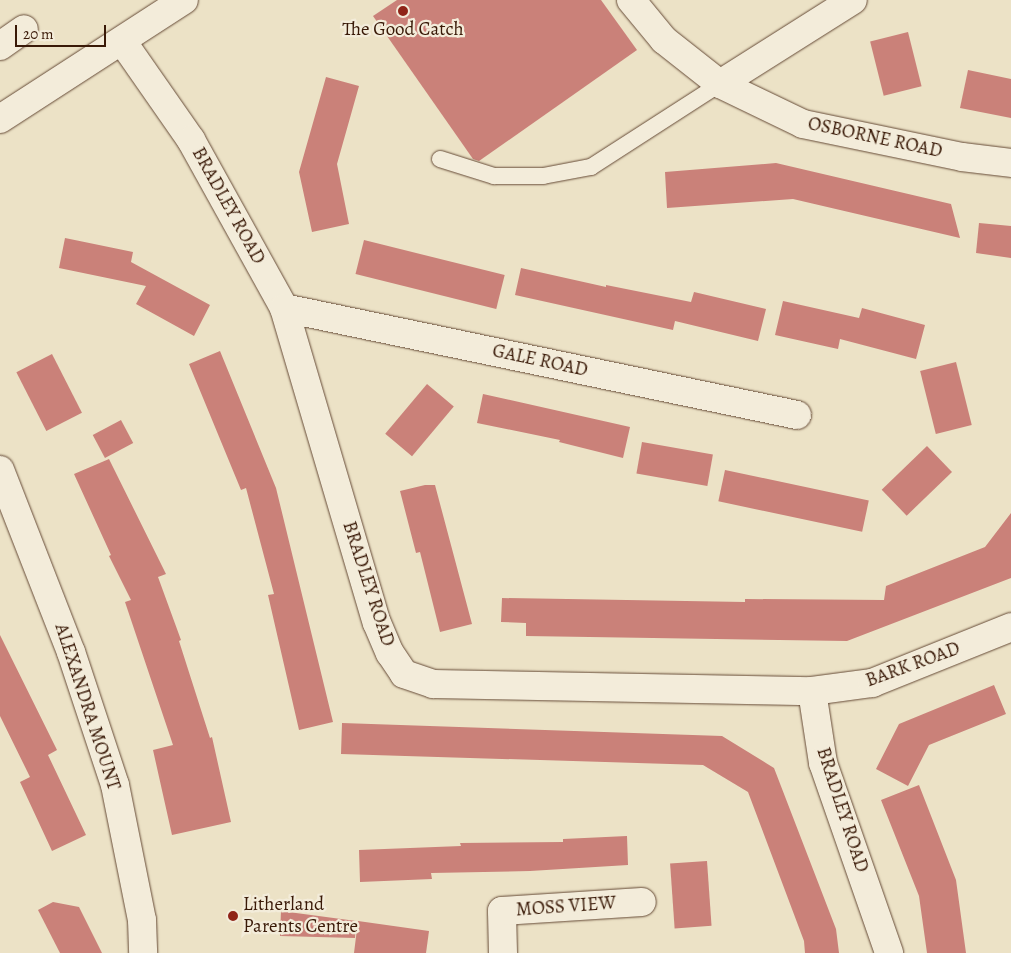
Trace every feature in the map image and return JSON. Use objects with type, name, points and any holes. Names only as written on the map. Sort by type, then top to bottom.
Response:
[{"type":"street","points":[[0,119],[184,0]]},
{"type":"street","name":"OSBORNE ROAD","points":[[632,0],[664,40],[720,84],[803,124],[962,157],[1011,163]]},
{"type":"street","points":[[720,84],[853,0]]},
{"type":"street","points":[[0,46],[24,29]]},
{"type":"street","name":"BRADLEY ROAD","points":[[122,41],[191,140],[284,308],[377,623],[390,653],[404,674],[433,684],[812,691],[823,763],[889,953]]},
{"type":"street","name":"GALE ROAD","points":[[284,308],[797,415]]},
{"type":"street","name":"ALEXANDRA MOUNT","points":[[0,470],[71,652],[115,785],[142,920],[142,953]]},
{"type":"street","name":"BARK ROAD","points":[[812,691],[872,683],[1011,627]]},
{"type":"street","name":"MOSS VIEW","points":[[503,953],[502,911],[642,902]]},
{"type":"lane","points":[[440,158],[494,176],[543,176],[591,167],[720,84]]},
{"type":"building","points":[[397,0],[601,0],[637,50],[479,161],[473,159],[373,16]]},
{"type":"building","points":[[908,32],[922,86],[884,96],[870,41]]},
{"type":"building","points":[[968,70],[1011,79],[1011,118],[960,108]]},
{"type":"building","points":[[326,77],[359,86],[337,164],[349,224],[312,232],[299,172]]},
{"type":"building","points":[[776,163],[951,204],[960,238],[793,199],[667,208],[665,172]]},
{"type":"building","points":[[979,223],[1011,226],[1011,258],[976,253]]},
{"type":"building","points":[[65,238],[133,252],[131,262],[210,305],[194,336],[136,304],[146,286],[59,268]]},
{"type":"building","points":[[364,240],[505,275],[496,309],[356,274]]},
{"type":"building","points":[[521,268],[606,287],[606,285],[691,302],[694,292],[766,309],[758,341],[675,321],[673,330],[515,295]]},
{"type":"building","points":[[783,301],[859,318],[862,308],[925,325],[916,359],[840,339],[838,349],[775,335]]},
{"type":"building","points":[[220,351],[276,488],[333,722],[299,730],[268,595],[274,594],[246,488],[241,490],[189,364]]},
{"type":"building","points":[[52,354],[82,413],[46,431],[16,372]]},
{"type":"building","points":[[956,362],[972,425],[936,434],[920,371]]},
{"type":"building","points":[[427,384],[454,406],[412,456],[385,434]]},
{"type":"building","points":[[483,394],[630,427],[623,458],[559,442],[560,440],[477,423]]},
{"type":"building","points":[[121,420],[133,443],[105,458],[93,435]]},
{"type":"building","points":[[642,442],[713,455],[707,486],[636,474]]},
{"type":"building","points":[[927,446],[952,472],[907,516],[882,490]]},
{"type":"building","points":[[109,459],[166,574],[158,577],[181,640],[179,641],[210,738],[212,737],[231,822],[172,835],[153,750],[173,745],[125,602],[131,600],[109,556],[111,555],[74,474]]},
{"type":"building","points":[[725,470],[869,501],[862,532],[718,501]]},
{"type":"building","points":[[425,485],[435,485],[472,624],[440,632],[420,552],[416,553],[400,491]]},
{"type":"building","points":[[1011,513],[1011,578],[847,641],[526,636],[526,623],[501,622],[502,598],[745,602],[745,599],[884,600],[886,586],[985,547]]},
{"type":"building","points":[[0,635],[57,750],[48,755],[86,835],[52,851],[20,782],[30,777],[0,716]]},
{"type":"building","points":[[994,685],[1006,714],[929,745],[908,786],[876,769],[899,724]]},
{"type":"building","points":[[342,723],[722,736],[774,768],[836,929],[839,953],[805,953],[804,941],[748,792],[703,765],[341,754]]},
{"type":"building","points":[[919,785],[956,880],[966,953],[927,953],[919,896],[881,800]]},
{"type":"building","points":[[627,836],[628,865],[530,871],[431,873],[432,879],[360,882],[359,850],[461,846],[460,843],[563,842],[563,839]]},
{"type":"building","points":[[707,861],[712,926],[675,928],[670,864]]},
{"type":"building","points":[[53,902],[79,907],[102,953],[60,953],[38,910]]},
{"type":"building","points":[[281,911],[356,921],[355,938],[280,936]]},
{"type":"building","points":[[358,921],[429,931],[426,953],[354,953]]},
{"type":"place","name":"The Good Catch","points":[[403,11]]},
{"type":"place","name":"Litherland Parents Centre","points":[[233,916]]}]
